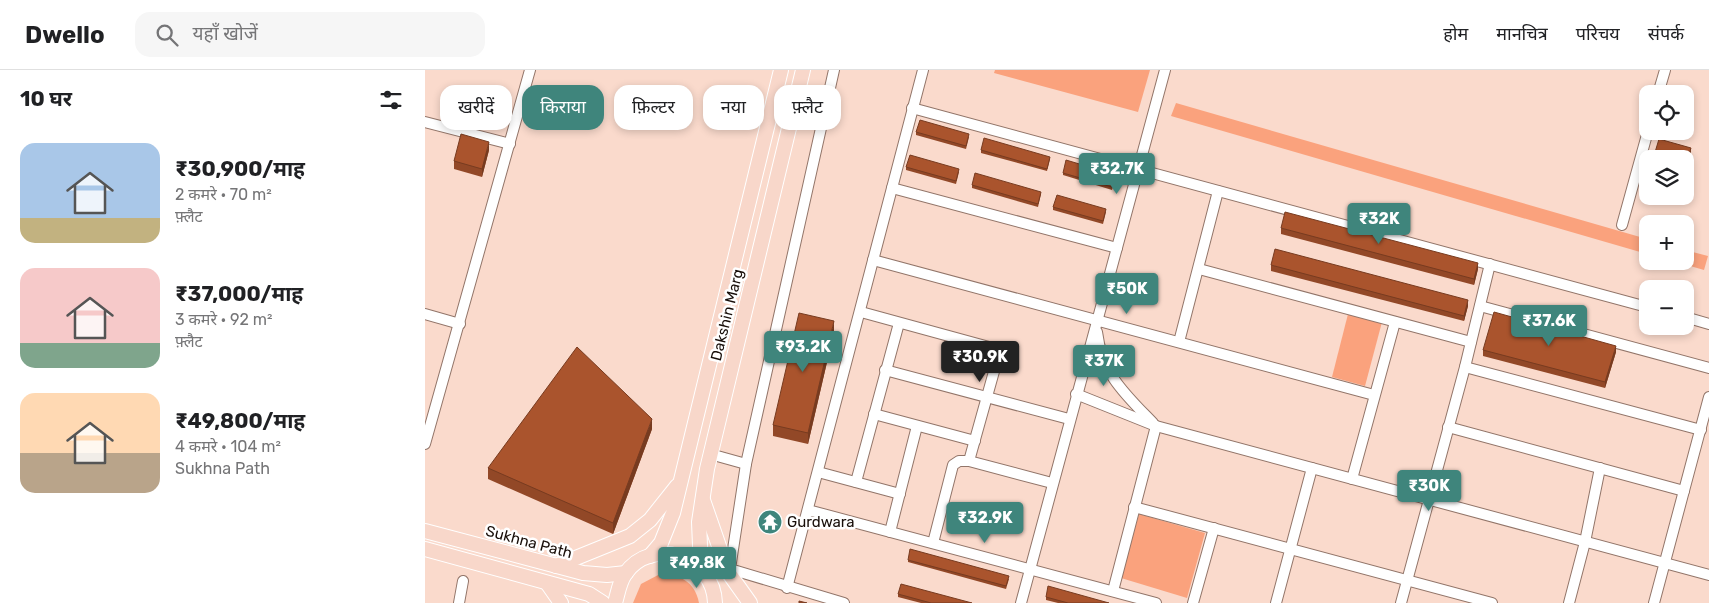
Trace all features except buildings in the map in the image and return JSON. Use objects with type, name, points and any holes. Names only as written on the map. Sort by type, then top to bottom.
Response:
[{"type":"main road","name":"Dakshin Marg","points":[[650,556],[661,543],[681,482],[781,70]]},
{"type":"main road","name":"Dakshin Marg","points":[[701,569],[699,522],[710,454],[803,70]]},
{"type":"main road","points":[[556,566],[630,536],[649,520],[681,482]]},
{"type":"main road","points":[[702,497],[720,554],[728,572],[750,603]]},
{"type":"main road","name":"Sukhna Path","points":[[425,531],[583,573],[607,575],[626,573]]},
{"type":"main road","points":[[425,549],[589,594],[603,603]]},
{"type":"main road","points":[[615,603],[620,582],[626,573],[650,556],[670,554],[684,558],[701,569],[718,601]]},
{"type":"main road","points":[[547,583],[561,603]]},
{"type":"street","points":[[425,444],[530,70]]},
{"type":"street","points":[[835,70],[746,464],[730,569],[787,588],[844,603]]},
{"type":"street","points":[[787,588],[923,70]]},
{"type":"street","points":[[1021,603],[1069,419],[1097,323],[1165,70]]},
{"type":"street","points":[[1661,85],[1665,70]]},
{"type":"street","points":[[912,108],[1639,305]]},
{"type":"street","points":[[425,122],[510,144]]},
{"type":"street","points":[[1622,225],[1646,140]]},
{"type":"street","points":[[892,188],[1117,248]]},
{"type":"street","points":[[1179,342],[1218,191]]},
{"type":"street","points":[[873,260],[1097,323],[1179,342],[1374,395]]},
{"type":"street","points":[[1401,603],[1465,366],[1490,264]]},
{"type":"street","points":[[1199,269],[1471,342]]},
{"type":"street","points":[[1480,306],[1709,368]]},
{"type":"street","points":[[861,312],[1001,350],[969,461]]},
{"type":"street","points":[[425,314],[460,324]]},
{"type":"street","points":[[1694,320],[1709,324]]},
{"type":"street","points":[[856,482],[899,322]]},
{"type":"street","points":[[1352,479],[1395,322]]},
{"type":"street","points":[[1097,323],[1099,352],[1111,376],[1156,426]]},
{"type":"street","points":[[1465,366],[1701,430]]},
{"type":"street","points":[[885,370],[1069,419]]},
{"type":"street","points":[[1076,394],[1156,426],[1709,575]]},
{"type":"street","points":[[1654,603],[1709,397]]},
{"type":"street","points":[[874,414],[975,441]]},
{"type":"street","points":[[890,532],[917,426]]},
{"type":"street","points":[[1113,591],[1156,426]]},
{"type":"street","points":[[1448,427],[1684,491]]},
{"type":"street","points":[[710,454],[746,464]]},
{"type":"street","points":[[933,543],[953,465],[959,461],[969,461],[1053,483]]},
{"type":"street","points":[[1276,603],[1312,468]]},
{"type":"street","points":[[1569,603],[1601,468]]},
{"type":"street","points":[[818,472],[900,494]]},
{"type":"street","points":[[1135,507],[1492,603]]},
{"type":"street","points":[[808,510],[1156,603]]},
{"type":"street","points":[[1193,603],[1213,528]]},
{"type":"street","points":[[459,603],[463,581]]},
{"type":"shaded area","points":[[995,70],[1150,70],[1138,112],[994,73]]},
{"type":"shaded area","points":[[1176,103],[1639,237],[1639,252],[1171,116]]},
{"type":"shaded area","points":[[1694,252],[1708,256],[1704,270],[1694,267]]},
{"type":"shaded area","points":[[1348,314],[1382,322],[1365,386],[1332,377]]},
{"type":"shaded area","points":[[1139,514],[1205,533],[1187,598],[1121,578]]},
{"type":"shaded area","points":[[660,574],[667,574],[685,581],[694,590],[699,603],[633,603],[641,584]]},
{"type":"place","name":"Gurdwara","points":[[770,522]]}]
